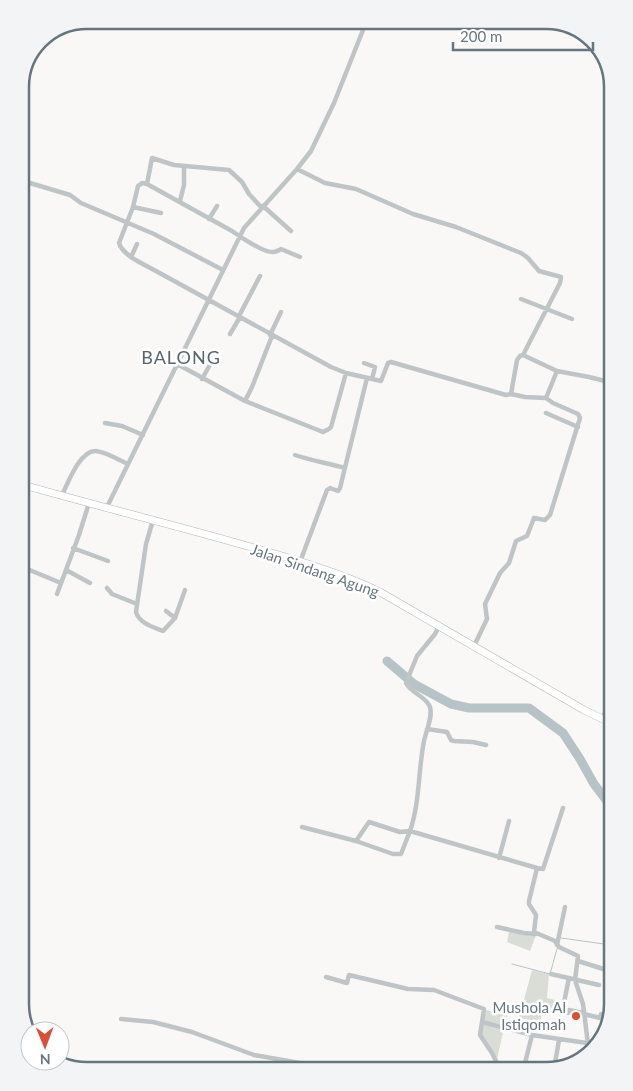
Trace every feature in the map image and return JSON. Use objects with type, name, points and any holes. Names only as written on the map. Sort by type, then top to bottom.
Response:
[{"type":"main road","name":"Jalan Sindang Agung","points":[[29,486],[206,534],[300,562],[372,588],[602,720]]},
{"type":"street","points":[[107,507],[239,236],[262,206],[297,169],[311,151],[326,120],[362,29]]},
{"type":"street","points":[[147,184],[152,158],[171,164],[229,170],[242,182],[249,194],[291,231]]},
{"type":"street","points":[[180,201],[184,185],[184,166]]},
{"type":"street","points":[[297,169],[325,183],[356,188],[413,214],[456,227],[525,255],[539,271],[561,278],[547,310],[523,355],[517,360],[511,394]]},
{"type":"street","points":[[29,183],[72,196],[81,203],[154,234],[223,270]]},
{"type":"street","points":[[300,257],[281,249],[272,252],[239,236],[180,201],[142,183],[138,186],[133,207],[119,245],[131,257],[326,365],[346,373],[382,381],[388,363],[391,362],[506,395],[546,398],[580,415],[578,427],[550,515],[545,520],[534,518],[527,536],[516,541],[509,563],[500,573],[485,604],[487,619],[474,646]]},
{"type":"street","points":[[209,219],[217,206]]},
{"type":"street","points":[[133,207],[160,213]]},
{"type":"street","points":[[131,257],[137,244]]},
{"type":"street","points":[[230,334],[260,276]]},
{"type":"street","points":[[521,299],[572,319]]},
{"type":"street","points":[[246,401],[281,312]]},
{"type":"street","points":[[523,355],[557,371],[604,381]]},
{"type":"street","points":[[202,379],[216,357]]},
{"type":"street","points":[[300,562],[327,490],[329,488],[340,490],[370,379],[375,367],[364,363]]},
{"type":"street","points":[[177,364],[246,401],[320,432],[327,431],[331,427],[346,373]]},
{"type":"street","points":[[546,398],[557,371]]},
{"type":"street","points":[[546,413],[578,427]]},
{"type":"street","points":[[105,423],[122,426],[143,436]]},
{"type":"street","points":[[62,495],[81,459],[88,452],[100,452],[128,464]]},
{"type":"street","points":[[295,455],[315,462],[324,462],[345,468]]},
{"type":"street","points":[[57,594],[89,503]]},
{"type":"street","points":[[153,520],[146,544],[136,612],[140,618],[152,627],[163,631],[176,618],[186,590]]},
{"type":"street","points":[[73,548],[108,561]]},
{"type":"street","points":[[29,570],[61,583]]},
{"type":"street","points":[[66,570],[90,583]]},
{"type":"street","points":[[107,588],[112,594],[137,604]]},
{"type":"street","points":[[166,611],[176,618]]},
{"type":"street","points":[[302,827],[356,840],[393,854],[401,854],[410,832],[416,809],[430,712],[430,705],[410,689],[406,683],[417,656],[435,634],[439,626]]},
{"type":"street","points":[[602,720],[604,715]]},
{"type":"street","points":[[427,729],[447,732],[451,740],[454,741],[486,745]]},
{"type":"street","points":[[356,840],[369,822],[400,832],[410,832],[543,869],[562,808]]},
{"type":"street","points":[[499,858],[509,821]]},
{"type":"street","points":[[536,934],[534,930],[536,915],[529,901],[537,868]]},
{"type":"street","points":[[557,945],[565,907]]},
{"type":"street","points":[[497,927],[536,934],[551,939],[557,945],[576,954],[578,961],[562,1012],[568,1013],[569,1010],[600,1018],[601,1014],[603,1015]]},
{"type":"street","points":[[578,961],[604,969]]},
{"type":"street","points":[[551,974],[599,985]]},
{"type":"street","points":[[326,977],[347,983],[349,975],[408,989],[434,990],[484,1009],[480,1035],[497,1062]]},
{"type":"street","points":[[482,1022],[532,1036],[587,1043],[584,1014],[572,979]]},
{"type":"street","points":[[121,1019],[153,1022],[192,1032],[254,1055],[294,1062]]},
{"type":"street","points":[[525,1062],[532,1036]]},
{"type":"street","points":[[555,1062],[559,1040]]},
{"type":"shaded area","points":[[509,931],[536,935],[530,951],[507,942]]},
{"type":"shaded area","points":[[532,970],[549,974],[547,998],[555,1000],[553,1010],[543,1008],[540,1023],[519,1018]]},
{"type":"shaded area","points":[[486,1010],[507,1015],[497,1059],[481,1035]]},
{"type":"waterway","points":[[387,661],[414,684],[451,704],[469,708],[529,708],[563,733],[604,797]]},
{"type":"waterway","points":[[561,938],[604,944]]},
{"type":"waterway","points":[[512,964],[550,974],[557,949]]},
{"type":"place","name":"Mushola Al Istiqomah","points":[[576,1016]]},
{"type":"district","name":"BALONG","points":[[181,357]]}]
